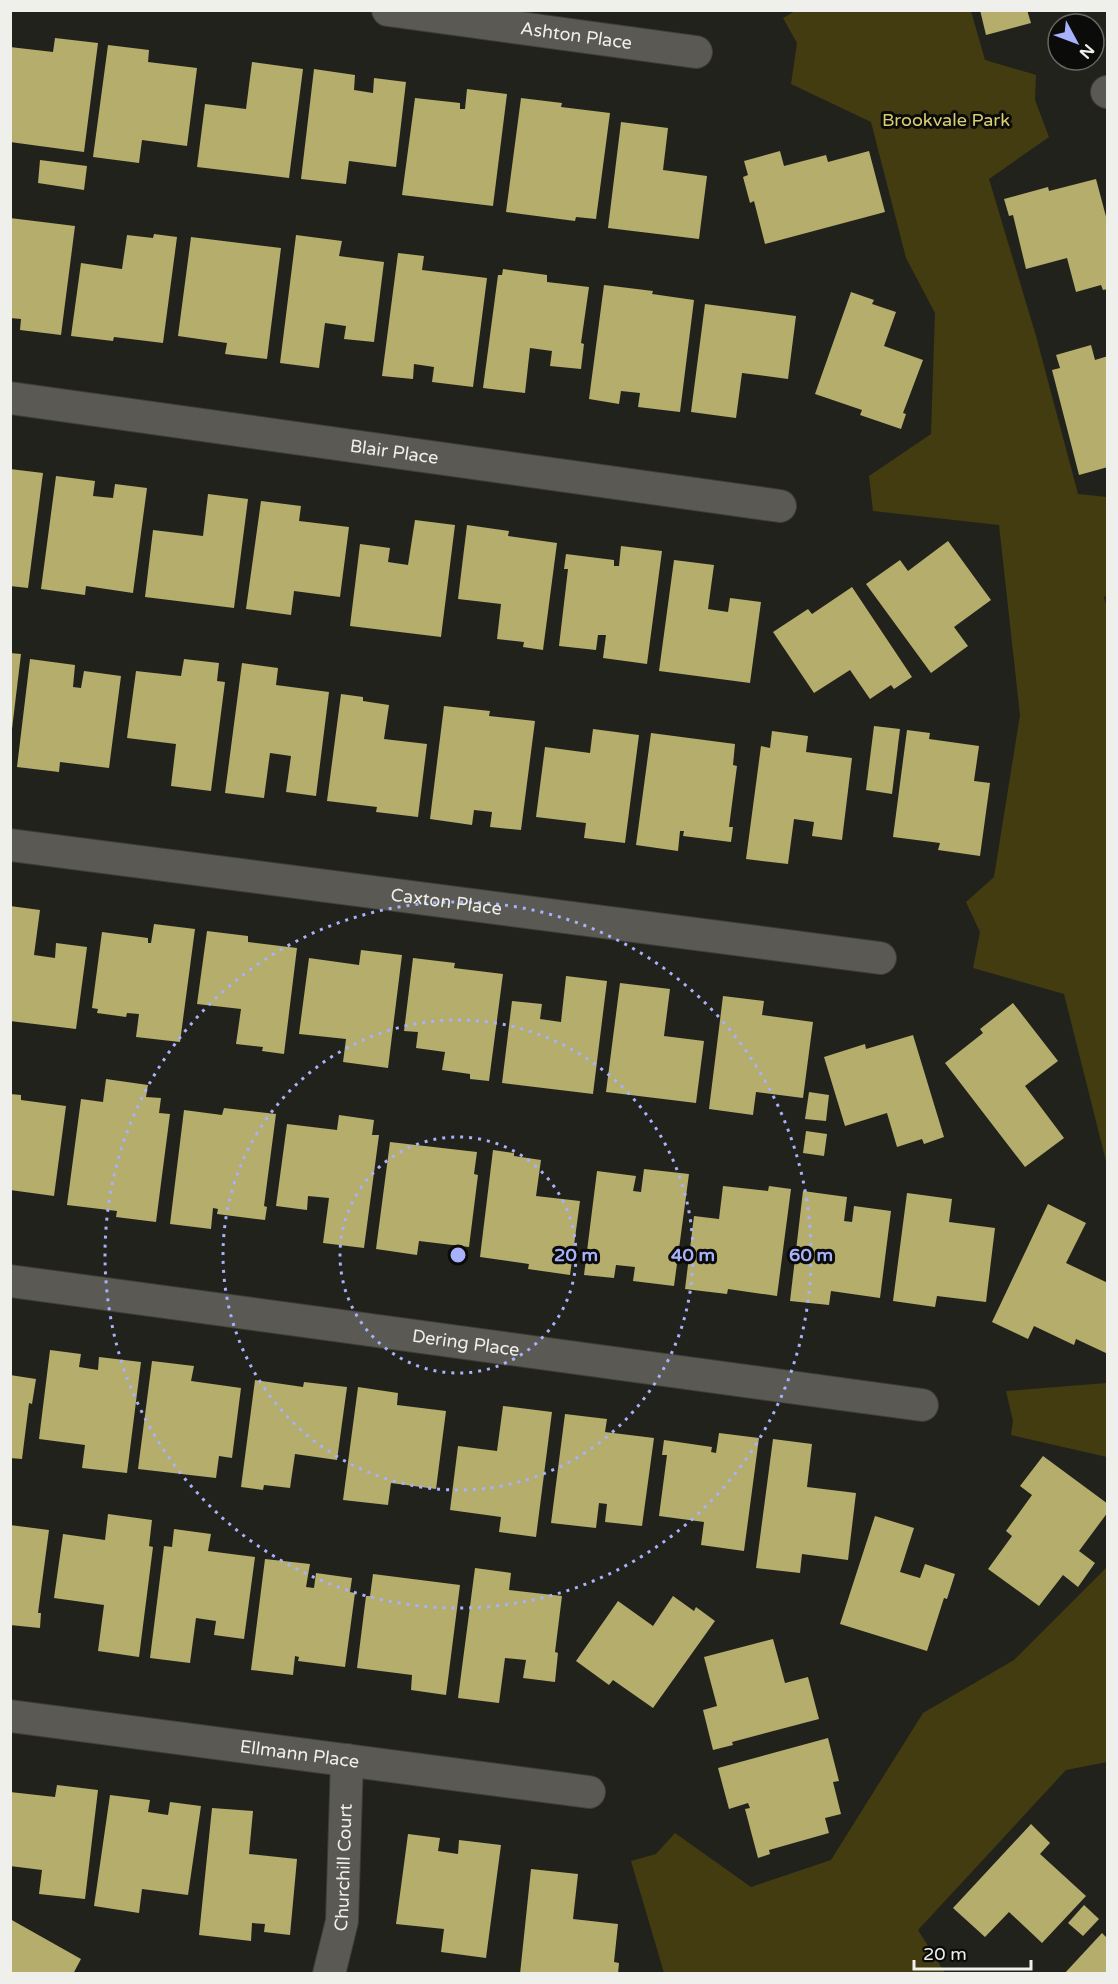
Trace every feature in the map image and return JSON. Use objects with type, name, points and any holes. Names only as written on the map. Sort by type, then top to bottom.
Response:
[{"type":"street","name":"Ashton Place","points":[[388,10],[696,52]]},
{"type":"street","name":"Blair Place","points":[[10,398],[780,506]]},
{"type":"street","name":"Caxton Place","points":[[10,846],[880,958]]},
{"type":"street","name":"Dering Place","points":[[10,1281],[921,1405]]},
{"type":"street","name":"Ellmann Place","points":[[10,1716],[589,1792]]},
{"type":"street","name":"Churchill Court","points":[[329,1974],[342,1921],[347,1760]]},
{"type":"green space","name":"Brookvale Park","points":[[795,11],[971,11],[985,60],[1036,75],[1035,100],[1049,137],[989,179],[1036,336],[1078,494],[1107,497],[1108,595],[1104,597],[1108,612],[1107,1165],[1064,994],[973,968],[980,932],[966,902],[994,877],[1020,715],[999,525],[873,511],[869,476],[931,434],[935,313],[906,258],[871,122],[791,84],[797,43],[783,18]]},
{"type":"green space","points":[[1107,1383],[1107,1457],[1011,1435],[1013,1421],[1006,1391]]},
{"type":"green space","points":[[1107,1567],[1107,1762],[1066,1770],[918,1930],[945,1973],[664,1973],[631,1861],[656,1854],[675,1833],[751,1887],[831,1860],[923,1713],[1014,1660]]},
{"type":"building","points":[[980,10],[1027,10],[1031,23],[986,35]]},
{"type":"building","points":[[55,38],[98,43],[84,152],[10,142],[10,47],[53,52]]},
{"type":"building","points":[[108,45],[149,50],[148,62],[197,68],[187,146],[142,140],[139,163],[93,157]]},
{"type":"building","points":[[252,62],[303,69],[289,178],[197,167],[205,104],[246,109]]},
{"type":"building","points":[[314,69],[355,75],[354,90],[373,93],[374,78],[406,82],[396,167],[349,161],[346,184],[301,179]]},
{"type":"building","points":[[467,89],[507,94],[493,206],[402,195],[415,98],[460,103],[460,109],[465,109]]},
{"type":"building","points":[[521,98],[562,103],[561,107],[610,113],[596,219],[576,217],[575,221],[506,212]]},
{"type":"building","points":[[621,122],[668,128],[663,170],[707,176],[699,239],[608,228]]},
{"type":"building","points":[[780,151],[784,166],[826,155],[828,162],[869,151],[885,212],[765,244],[754,201],[750,203],[743,177],[748,175],[744,161]]},
{"type":"building","points":[[40,160],[87,166],[84,190],[38,183]]},
{"type":"building","points":[[1096,179],[1108,224],[1108,289],[1103,290],[1101,285],[1076,292],[1067,258],[1026,269],[1013,215],[1009,216],[1004,199],[1048,187],[1049,191]]},
{"type":"building","points":[[10,218],[75,226],[61,335],[20,330],[21,319],[10,318]]},
{"type":"building","points":[[154,234],[177,237],[163,343],[114,337],[113,341],[71,336],[81,263],[122,269],[127,235],[153,238]]},
{"type":"building","points":[[296,235],[342,241],[339,256],[384,262],[374,342],[344,339],[346,326],[325,323],[319,368],[280,363]]},
{"type":"building","points":[[191,237],[281,248],[267,359],[225,354],[227,343],[178,336]]},
{"type":"building","points":[[398,253],[424,256],[422,270],[487,278],[473,387],[432,382],[434,367],[414,364],[413,379],[382,376]]},
{"type":"building","points":[[503,269],[547,275],[547,282],[589,287],[581,343],[584,344],[581,369],[550,366],[552,351],[530,348],[525,393],[483,388],[498,275],[502,275]]},
{"type":"building","points":[[604,285],[653,291],[652,294],[694,300],[680,412],[638,407],[640,393],[621,391],[619,404],[589,399]]},
{"type":"building","points":[[851,292],[874,300],[872,304],[896,312],[884,346],[923,360],[903,413],[906,414],[901,429],[860,415],[862,410],[815,394]]},
{"type":"building","points":[[705,304],[796,316],[788,379],[742,373],[736,418],[691,412]]},
{"type":"building","points":[[1091,345],[1095,360],[1108,356],[1108,467],[1079,475],[1052,370],[1060,368],[1056,355]]},
{"type":"building","points":[[10,469],[43,473],[28,588],[10,586]]},
{"type":"building","points":[[56,476],[95,481],[93,496],[113,498],[115,484],[147,488],[133,593],[86,586],[85,595],[41,589]]},
{"type":"building","points":[[208,494],[248,499],[234,608],[145,597],[153,530],[203,536]]},
{"type":"building","points":[[261,501],[301,506],[299,521],[349,527],[340,597],[294,591],[291,615],[246,609]]},
{"type":"building","points":[[415,520],[455,525],[441,637],[350,626],[360,544],[390,548],[388,562],[408,565]]},
{"type":"building","points":[[467,525],[509,531],[508,536],[557,543],[543,650],[523,647],[524,642],[497,639],[501,604],[458,599]]},
{"type":"building","points":[[948,541],[991,600],[954,627],[968,646],[931,673],[866,584],[900,560],[908,571]]},
{"type":"building","points":[[621,546],[662,551],[647,664],[603,658],[606,635],[598,635],[596,650],[559,646],[568,569],[564,569],[566,554],[614,560],[614,566],[619,566]]},
{"type":"building","points":[[674,560],[714,565],[708,609],[728,612],[730,598],[761,602],[750,683],[659,671]]},
{"type":"building","points":[[852,587],[912,677],[894,689],[891,685],[870,699],[850,670],[814,693],[773,632],[808,609],[812,614]]},
{"type":"building","points":[[10,653],[21,654],[12,729],[10,729]]},
{"type":"building","points":[[30,659],[75,665],[73,687],[81,688],[84,671],[121,676],[109,768],[60,762],[59,772],[17,767]]},
{"type":"building","points":[[184,659],[219,663],[217,681],[225,682],[211,791],[171,786],[176,744],[127,738],[136,671],[181,676]]},
{"type":"building","points":[[242,663],[278,668],[276,685],[329,692],[316,796],[286,792],[291,756],[270,753],[264,798],[225,793]]},
{"type":"building","points":[[341,694],[363,697],[363,701],[389,705],[384,739],[427,744],[418,817],[376,812],[377,807],[327,801]]},
{"type":"building","points":[[444,706],[490,711],[489,716],[535,721],[521,830],[490,827],[492,812],[474,810],[472,825],[430,819]]},
{"type":"building","points":[[874,726],[900,729],[892,794],[866,790]]},
{"type":"building","points":[[593,729],[639,735],[625,843],[584,838],[586,823],[536,817],[545,747],[590,753]]},
{"type":"building","points":[[907,730],[930,733],[929,739],[979,746],[974,781],[990,783],[980,856],[938,850],[940,843],[893,837]]},
{"type":"building","points":[[772,731],[808,736],[806,752],[852,758],[842,840],[812,836],[814,822],[794,819],[788,864],[746,859],[761,746],[770,748]]},
{"type":"building","points":[[651,733],[735,744],[733,765],[737,766],[729,827],[733,827],[731,842],[683,836],[684,831],[680,831],[678,851],[636,845]]},
{"type":"building","points":[[10,906],[40,910],[34,955],[55,958],[56,943],[87,947],[76,1029],[10,1021]]},
{"type":"building","points":[[154,924],[195,929],[180,1042],[136,1037],[139,1014],[127,1013],[126,1017],[97,1013],[98,1009],[92,1008],[102,932],[148,938],[148,943],[151,943]]},
{"type":"building","points":[[207,931],[248,936],[248,942],[297,948],[284,1054],[262,1051],[263,1047],[236,1044],[241,1009],[197,1004]]},
{"type":"building","points":[[361,950],[402,955],[388,1068],[343,1062],[346,1039],[299,1034],[309,958],[359,965]]},
{"type":"building","points":[[413,958],[455,963],[454,968],[503,974],[489,1081],[470,1079],[470,1074],[442,1070],[445,1052],[416,1048],[418,1032],[404,1031]]},
{"type":"building","points":[[566,976],[607,981],[593,1094],[502,1083],[512,1001],[542,1004],[540,1019],[561,1022]]},
{"type":"building","points":[[620,983],[670,989],[664,1036],[704,1041],[696,1103],[606,1092]]},
{"type":"building","points":[[723,996],[764,1001],[762,1015],[813,1022],[803,1098],[756,1092],[753,1115],[709,1109]]},
{"type":"building","points":[[1013,1003],[1058,1061],[1025,1086],[1064,1138],[1025,1167],[945,1063],[983,1033],[980,1029]]},
{"type":"building","points":[[913,1035],[944,1137],[924,1144],[922,1139],[897,1147],[887,1113],[845,1126],[824,1057],[865,1044],[866,1049]]},
{"type":"building","points":[[106,1079],[148,1085],[146,1097],[161,1098],[159,1113],[170,1114],[156,1222],[116,1217],[117,1211],[67,1205],[81,1099],[103,1102]]},
{"type":"building","points":[[809,1092],[829,1095],[826,1121],[805,1119]]},
{"type":"building","points":[[10,1094],[21,1095],[21,1100],[66,1106],[54,1196],[10,1190]]},
{"type":"building","points":[[224,1108],[276,1114],[264,1206],[267,1207],[265,1220],[217,1214],[218,1209],[213,1208],[211,1229],[170,1224],[184,1110],[222,1115]]},
{"type":"building","points":[[339,1115],[374,1120],[372,1135],[379,1135],[364,1248],[323,1243],[329,1198],[308,1196],[307,1210],[276,1206],[287,1124],[337,1130]]},
{"type":"building","points":[[806,1131],[827,1134],[824,1156],[803,1153]]},
{"type":"building","points":[[390,1142],[477,1152],[474,1174],[478,1175],[469,1247],[419,1241],[417,1255],[376,1249]]},
{"type":"building","points":[[493,1150],[541,1160],[536,1196],[580,1201],[570,1275],[528,1269],[529,1264],[480,1257]]},
{"type":"building","points":[[644,1169],[689,1174],[674,1286],[633,1281],[635,1267],[616,1265],[614,1278],[584,1275],[597,1171],[636,1176],[633,1191],[641,1192]]},
{"type":"building","points":[[723,1186],[768,1191],[769,1186],[791,1189],[777,1296],[728,1289],[727,1294],[685,1289],[694,1216],[719,1219]]},
{"type":"building","points":[[803,1191],[847,1197],[844,1221],[852,1222],[854,1206],[891,1211],[880,1298],[831,1291],[829,1305],[790,1301]]},
{"type":"building","points":[[907,1193],[952,1199],[949,1222],[995,1228],[986,1302],[937,1296],[935,1307],[893,1301]]},
{"type":"building","points":[[1048,1204],[1086,1223],[1066,1263],[1108,1283],[1108,1354],[1076,1339],[1074,1345],[1034,1326],[1028,1339],[992,1322]]},
{"type":"building","points":[[50,1350],[81,1354],[79,1367],[98,1370],[99,1357],[141,1362],[127,1473],[82,1468],[85,1445],[39,1439]]},
{"type":"building","points":[[152,1361],[194,1366],[191,1381],[241,1388],[232,1458],[219,1456],[216,1478],[138,1469]]},
{"type":"building","points":[[10,1375],[36,1379],[32,1404],[29,1403],[22,1459],[10,1458]]},
{"type":"building","points":[[255,1380],[303,1387],[304,1382],[347,1387],[337,1460],[295,1454],[290,1488],[264,1485],[263,1490],[241,1487]]},
{"type":"building","points":[[358,1387],[398,1393],[397,1405],[446,1411],[436,1489],[391,1483],[388,1505],[343,1500]]},
{"type":"building","points":[[503,1406],[552,1412],[536,1537],[499,1532],[501,1517],[450,1510],[458,1446],[497,1451]]},
{"type":"building","points":[[565,1414],[607,1419],[605,1432],[654,1438],[642,1526],[605,1522],[607,1504],[599,1503],[596,1528],[551,1523]]},
{"type":"building","points":[[719,1433],[759,1438],[744,1551],[701,1545],[704,1522],[659,1516],[667,1455],[662,1455],[664,1440],[712,1447],[711,1452],[716,1453]]},
{"type":"building","points":[[773,1439],[812,1444],[807,1487],[856,1493],[848,1560],[802,1554],[800,1573],[756,1568]]},
{"type":"building","points":[[1043,1456],[1108,1504],[1108,1512],[1079,1551],[1095,1563],[1078,1587],[1063,1575],[1039,1606],[988,1569],[1012,1536],[1006,1531],[1032,1495],[1020,1486]]},
{"type":"building","points":[[108,1514],[152,1520],[149,1546],[153,1547],[139,1657],[98,1651],[104,1605],[54,1598],[63,1534],[105,1540]]},
{"type":"building","points":[[875,1516],[914,1528],[900,1572],[920,1578],[925,1564],[955,1574],[947,1599],[944,1598],[927,1651],[840,1624]]},
{"type":"building","points":[[10,1525],[49,1530],[38,1613],[41,1613],[40,1628],[10,1625]]},
{"type":"building","points":[[174,1529],[211,1534],[208,1551],[255,1557],[244,1639],[214,1635],[216,1621],[196,1618],[190,1663],[150,1658],[164,1546],[172,1547]]},
{"type":"building","points":[[265,1559],[310,1564],[306,1587],[314,1588],[316,1573],[352,1578],[350,1592],[355,1593],[345,1667],[298,1661],[299,1657],[295,1656],[293,1675],[251,1670]]},
{"type":"building","points":[[475,1568],[511,1573],[509,1590],[562,1596],[555,1652],[558,1653],[555,1682],[523,1678],[526,1660],[505,1658],[499,1703],[458,1698]]},
{"type":"building","points":[[373,1574],[460,1585],[446,1695],[411,1690],[412,1675],[357,1668],[366,1596],[370,1596]]},
{"type":"building","points":[[673,1596],[694,1611],[696,1607],[715,1621],[653,1708],[613,1680],[609,1685],[576,1661],[618,1601],[653,1626]]},
{"type":"building","points":[[773,1639],[785,1683],[808,1677],[819,1719],[732,1742],[733,1745],[713,1750],[703,1710],[717,1706],[704,1657]]},
{"type":"building","points":[[828,1738],[839,1781],[833,1782],[841,1814],[825,1818],[829,1833],[769,1850],[770,1854],[758,1858],[745,1809],[750,1808],[748,1803],[729,1809],[718,1768]]},
{"type":"building","points":[[57,1785],[98,1790],[85,1899],[39,1894],[42,1870],[10,1866],[10,1792],[55,1797]]},
{"type":"building","points":[[110,1795],[150,1800],[148,1812],[168,1815],[170,1802],[201,1806],[188,1895],[142,1889],[139,1913],[94,1906]]},
{"type":"building","points":[[212,1808],[253,1811],[249,1854],[297,1859],[290,1935],[264,1932],[265,1924],[252,1923],[251,1941],[199,1935]]},
{"type":"building","points":[[1031,1824],[1050,1843],[1040,1854],[1086,1896],[1042,1943],[1009,1912],[985,1937],[953,1908]]},
{"type":"building","points":[[408,1834],[440,1838],[438,1851],[458,1854],[459,1840],[501,1845],[486,1958],[441,1952],[444,1929],[396,1924]]},
{"type":"building","points":[[531,1869],[578,1874],[573,1919],[618,1924],[614,1962],[619,1963],[618,1974],[520,1974]]},
{"type":"building","points":[[1084,1905],[1099,1919],[1083,1936],[1068,1923]]},
{"type":"building","points":[[10,1919],[81,1959],[73,1974],[10,1974]]},
{"type":"building","points":[[1102,1933],[1108,1939],[1108,1974],[1064,1974]]}]
